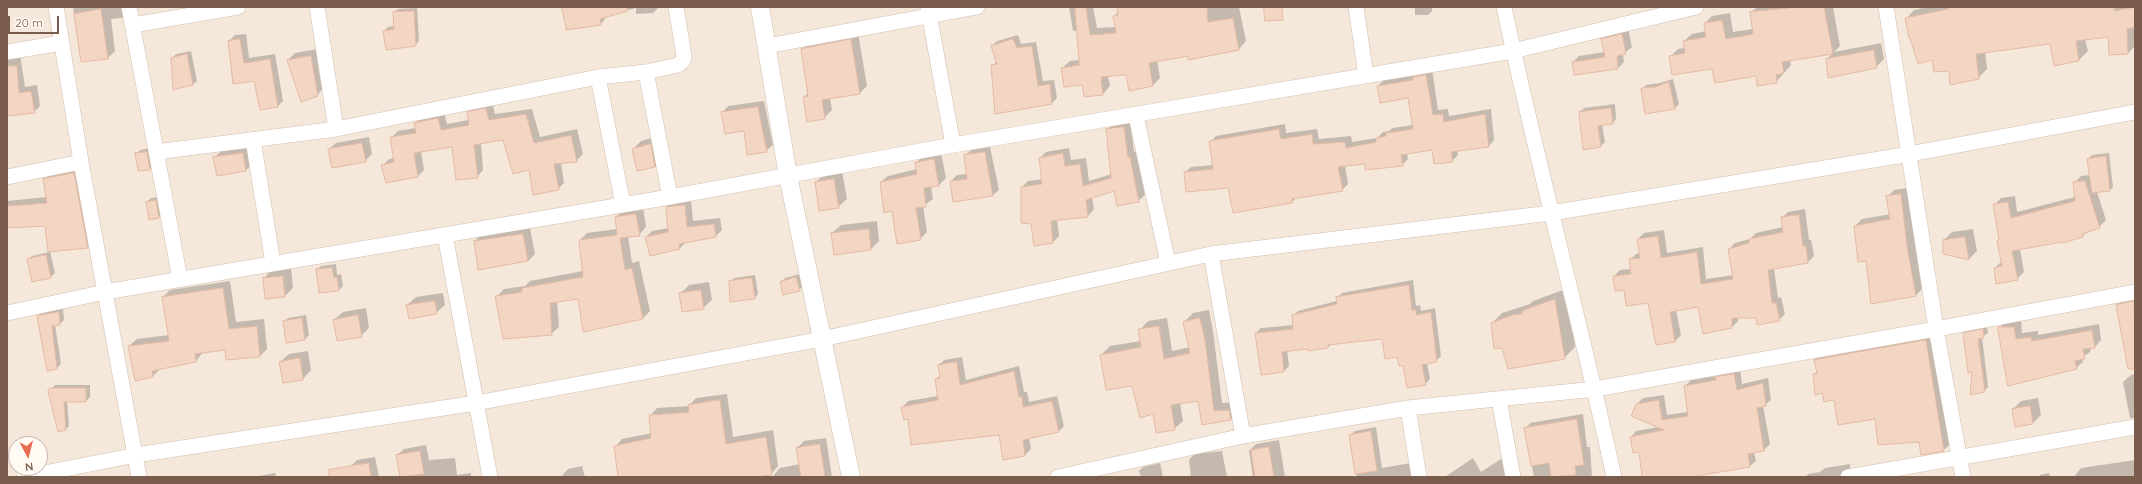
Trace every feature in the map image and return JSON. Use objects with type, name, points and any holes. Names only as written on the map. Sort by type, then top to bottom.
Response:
[{"type":"street","points":[[56,7],[81,162],[139,477]]},
{"type":"street","points":[[129,7],[180,279]]},
{"type":"street","points":[[133,25],[238,7]]},
{"type":"street","points":[[317,7],[336,129]]},
{"type":"street","points":[[156,152],[336,129],[598,77],[646,72],[678,65],[683,61],[676,7]]},
{"type":"street","points":[[760,7],[788,176],[851,477]]},
{"type":"street","points":[[767,46],[929,12],[977,7]]},
{"type":"street","points":[[1356,7],[1366,76]]},
{"type":"street","points":[[1504,7],[1551,213],[1595,389],[1614,477]]},
{"type":"street","points":[[7,313],[105,292],[670,197],[953,145],[1136,116],[1513,51],[1676,9],[1696,7]]},
{"type":"street","points":[[1886,7],[1936,329],[1963,477]]},
{"type":"street","points":[[929,12],[953,145]]},
{"type":"street","points":[[7,52],[62,43]]},
{"type":"street","points":[[646,72],[670,197]]},
{"type":"street","points":[[598,77],[623,205]]},
{"type":"street","points":[[24,477],[136,455],[476,403],[822,339],[1211,254],[1551,213],[1910,154],[2135,112]]},
{"type":"street","points":[[1136,116],[1168,263]]},
{"type":"street","points":[[253,140],[273,263]]},
{"type":"street","points":[[7,177],[81,162]]},
{"type":"street","points":[[445,235],[490,477]]},
{"type":"street","points":[[1211,254],[1243,436]]},
{"type":"street","points":[[1060,477],[1243,436],[1408,408],[1595,389],[1936,329],[2135,292]]},
{"type":"street","points":[[1500,399],[1513,477]]},
{"type":"street","points":[[1408,408],[1419,477]]},
{"type":"street","points":[[1848,477],[2135,427]]},
{"type":"shaded area","points":[[7,7],[2135,7],[2135,477],[7,477]]},
{"type":"building","points":[[562,7],[627,7],[628,11],[600,19],[601,25],[567,30]]},
{"type":"building","points":[[1075,7],[1086,7],[1090,35],[1116,33],[1113,16],[1118,15],[1117,7],[1207,7],[1208,22],[1233,18],[1239,50],[1188,60],[1188,56],[1149,63],[1153,86],[1129,91],[1126,75],[1101,77],[1103,95],[1084,97],[1082,85],[1064,87],[1061,68],[1079,65]]},
{"type":"building","points":[[1264,7],[1282,7],[1283,20],[1265,21]]},
{"type":"building","points":[[1798,7],[1824,7],[1833,54],[1782,62],[1784,73],[1776,75],[1777,83],[1757,86],[1756,76],[1715,83],[1712,69],[1672,75],[1669,56],[1685,53],[1683,41],[1706,37],[1704,23],[1722,20],[1726,39],[1753,34],[1750,12]]},
{"type":"building","points":[[1947,7],[2114,7],[2115,11],[2135,7],[2135,27],[2127,29],[2128,54],[2109,55],[2108,37],[2076,41],[2079,61],[2054,66],[2050,44],[1976,54],[1979,79],[1950,85],[1949,71],[1934,72],[1932,60],[1918,64],[1909,38],[1905,18],[1948,9]]},
{"type":"building","points":[[101,9],[108,59],[81,62],[74,14]]},
{"type":"building","points":[[414,11],[416,46],[386,50],[383,31],[394,29],[393,12]]},
{"type":"building","points":[[1622,34],[1626,54],[1617,56],[1618,69],[1574,75],[1572,62],[1605,57],[1601,39]]},
{"type":"building","points":[[240,39],[244,63],[270,59],[278,107],[260,110],[254,81],[233,84],[228,41]]},
{"type":"building","points":[[851,39],[860,94],[822,100],[825,119],[807,122],[803,97],[808,96],[801,49]]},
{"type":"building","points":[[1013,39],[1017,48],[1032,46],[1038,86],[1050,84],[1052,104],[995,114],[991,65],[997,64],[991,46]]},
{"type":"building","points":[[1874,50],[1877,68],[1828,78],[1826,59]]},
{"type":"building","points":[[187,54],[193,85],[173,90],[171,58]]},
{"type":"building","points":[[311,56],[318,96],[301,102],[287,60]]},
{"type":"building","points":[[7,66],[17,66],[19,93],[31,91],[35,113],[7,116]]},
{"type":"building","points":[[1426,75],[1433,115],[1443,114],[1444,122],[1485,114],[1489,147],[1451,152],[1453,162],[1434,164],[1432,150],[1401,155],[1403,166],[1365,170],[1365,164],[1338,167],[1343,191],[1292,199],[1292,203],[1233,213],[1228,188],[1186,192],[1184,172],[1213,169],[1209,141],[1279,129],[1281,139],[1312,134],[1313,144],[1345,142],[1346,148],[1376,142],[1376,138],[1386,136],[1386,133],[1413,129],[1408,98],[1380,103],[1377,86],[1413,80],[1413,77]]},
{"type":"building","points":[[1669,82],[1675,109],[1645,114],[1641,88],[1655,87]]},
{"type":"building","points":[[758,107],[767,152],[747,155],[744,131],[725,134],[721,112]]},
{"type":"building","points":[[486,108],[489,120],[526,114],[534,143],[571,135],[577,162],[554,164],[559,190],[533,195],[529,170],[513,174],[503,140],[474,145],[478,178],[456,180],[452,147],[414,153],[418,177],[386,183],[381,165],[394,162],[390,137],[416,133],[414,123],[438,118],[441,130],[469,125],[467,112]]},
{"type":"building","points":[[1611,108],[1613,124],[1598,126],[1601,147],[1583,150],[1579,112]]},
{"type":"building","points":[[1124,127],[1128,157],[1130,157],[1139,202],[1117,206],[1114,191],[1086,200],[1088,217],[1051,221],[1053,243],[1034,246],[1031,224],[1021,223],[1021,187],[1042,184],[1039,158],[1063,153],[1065,166],[1080,164],[1083,186],[1111,178],[1106,129]]},
{"type":"building","points":[[362,143],[366,162],[332,168],[328,149]]},
{"type":"building","points":[[651,144],[655,167],[637,171],[632,149]]},
{"type":"building","points":[[147,152],[150,170],[138,171],[135,153]]},
{"type":"building","points":[[985,152],[993,196],[953,202],[950,181],[967,179],[964,155]]},
{"type":"building","points":[[243,153],[246,171],[217,176],[213,157]]},
{"type":"building","points":[[2106,156],[2110,191],[2092,193],[2087,159]]},
{"type":"building","points":[[934,159],[939,186],[924,188],[926,207],[916,208],[921,240],[897,244],[892,211],[884,213],[880,182],[917,174],[915,163]]},
{"type":"building","points":[[74,173],[88,248],[48,252],[45,226],[7,228],[7,206],[47,203],[43,179]]},
{"type":"building","points":[[834,179],[839,208],[819,211],[815,182]]},
{"type":"building","points":[[2085,181],[2100,228],[2082,234],[2083,237],[2063,243],[2012,251],[2018,280],[1996,284],[1994,268],[2002,266],[1997,241],[1999,240],[1993,204],[2008,202],[2011,218],[2075,201],[2073,182]]},
{"type":"building","points":[[1901,194],[1907,246],[1916,296],[1871,304],[1866,261],[1858,262],[1854,226],[1890,219],[1886,196]]},
{"type":"building","points":[[156,200],[159,218],[149,220],[146,202]]},
{"type":"building","points":[[685,205],[687,227],[714,224],[716,237],[679,244],[680,249],[650,256],[645,237],[668,232],[666,207]]},
{"type":"building","points":[[636,214],[640,236],[620,238],[625,270],[632,268],[643,319],[583,332],[578,299],[550,303],[552,335],[503,339],[495,296],[522,292],[522,288],[583,277],[579,240],[617,235],[615,217]]},
{"type":"building","points":[[1799,215],[1803,246],[1806,246],[1808,263],[1768,270],[1772,303],[1776,303],[1780,321],[1757,325],[1756,318],[1732,318],[1732,328],[1703,334],[1698,307],[1670,312],[1675,342],[1656,345],[1648,303],[1626,306],[1624,290],[1615,291],[1613,276],[1631,274],[1629,259],[1640,258],[1637,239],[1658,236],[1661,258],[1697,252],[1701,284],[1733,279],[1728,249],[1749,243],[1749,239],[1783,232],[1781,217]]},
{"type":"building","points":[[869,229],[871,250],[834,255],[831,233]]},
{"type":"building","points":[[523,234],[528,261],[478,270],[474,241]]},
{"type":"building","points":[[1965,237],[1969,260],[1943,254],[1943,240]]},
{"type":"building","points":[[46,255],[51,278],[32,282],[27,259]]},
{"type":"building","points":[[332,268],[334,278],[337,277],[339,291],[319,293],[316,269]]},
{"type":"building","points":[[283,276],[285,297],[265,299],[263,278]]},
{"type":"building","points":[[796,277],[800,291],[783,295],[780,282]]},
{"type":"building","points":[[752,278],[755,299],[730,302],[729,281]]},
{"type":"building","points":[[1409,285],[1412,310],[1416,310],[1416,315],[1431,312],[1437,362],[1422,365],[1426,385],[1407,388],[1403,366],[1399,366],[1397,357],[1385,359],[1382,339],[1328,345],[1328,348],[1308,351],[1308,349],[1282,352],[1284,372],[1261,375],[1255,333],[1293,329],[1292,315],[1337,304],[1336,297]]},
{"type":"building","points":[[223,288],[229,329],[257,326],[260,357],[226,360],[225,350],[195,354],[196,362],[152,371],[153,377],[135,381],[128,346],[169,341],[162,297]]},
{"type":"building","points":[[701,290],[704,309],[682,312],[679,293]]},
{"type":"building","points":[[1555,299],[1565,359],[1508,369],[1502,348],[1494,349],[1491,323],[1512,315],[1522,314],[1522,311]]},
{"type":"building","points":[[435,301],[437,314],[409,319],[406,305]]},
{"type":"building","points":[[2134,301],[2135,369],[2128,369],[2116,305]]},
{"type":"building","points":[[59,312],[60,325],[52,326],[57,369],[47,371],[37,316]]},
{"type":"building","points":[[358,315],[362,337],[337,341],[333,320]]},
{"type":"building","points":[[302,318],[305,340],[286,343],[283,321]]},
{"type":"building","points":[[1200,318],[1205,340],[1214,411],[1229,410],[1231,420],[1202,425],[1198,401],[1171,405],[1175,430],[1156,433],[1153,414],[1140,418],[1132,386],[1106,390],[1100,355],[1141,347],[1138,329],[1159,326],[1164,359],[1190,353],[1183,322]]},
{"type":"building","points":[[1998,327],[2014,327],[2016,339],[2031,337],[2032,341],[2092,330],[2095,348],[2083,349],[2085,359],[2075,361],[2077,369],[2008,386]]},
{"type":"building","points":[[1983,329],[1984,338],[1978,339],[1985,392],[1970,395],[1972,372],[1968,373],[1963,333]]},
{"type":"building","points":[[1926,340],[1944,451],[1921,455],[1919,442],[1878,445],[1875,419],[1838,425],[1834,400],[1824,402],[1822,393],[1815,395],[1813,374],[1817,373],[1814,360]]},
{"type":"building","points":[[300,358],[303,380],[283,383],[279,362]]},
{"type":"building","points":[[957,362],[960,385],[1014,371],[1019,397],[1022,397],[1023,407],[1052,401],[1059,432],[1023,440],[1025,456],[1003,460],[999,435],[911,445],[908,419],[904,420],[901,407],[938,400],[935,379],[940,378],[938,365]]},
{"type":"building","points":[[1734,374],[1737,390],[1763,383],[1766,406],[1757,408],[1764,451],[1748,454],[1750,467],[1690,477],[1642,477],[1639,452],[1633,453],[1630,437],[1664,430],[1631,416],[1636,404],[1659,400],[1662,420],[1688,416],[1684,386],[1716,380],[1715,377]]},
{"type":"building","points":[[50,388],[86,388],[86,402],[64,402],[66,430],[58,432],[48,391]]},
{"type":"building","points":[[720,400],[726,444],[766,437],[772,475],[756,477],[618,477],[614,446],[651,438],[649,415],[689,412],[688,405]]},
{"type":"building","points":[[2030,406],[2033,424],[2015,427],[2012,409]]},
{"type":"building","points":[[1577,419],[1584,465],[1575,466],[1576,475],[1551,477],[1549,463],[1531,466],[1524,428]]},
{"type":"building","points":[[1371,431],[1377,471],[1355,474],[1349,435]]},
{"type":"building","points":[[820,444],[825,477],[801,477],[796,448]]},
{"type":"building","points":[[1269,447],[1274,477],[1255,477],[1251,450]]},
{"type":"building","points":[[420,451],[424,474],[400,477],[396,455]]},
{"type":"building","points":[[369,463],[371,477],[329,477],[329,470]]}]
